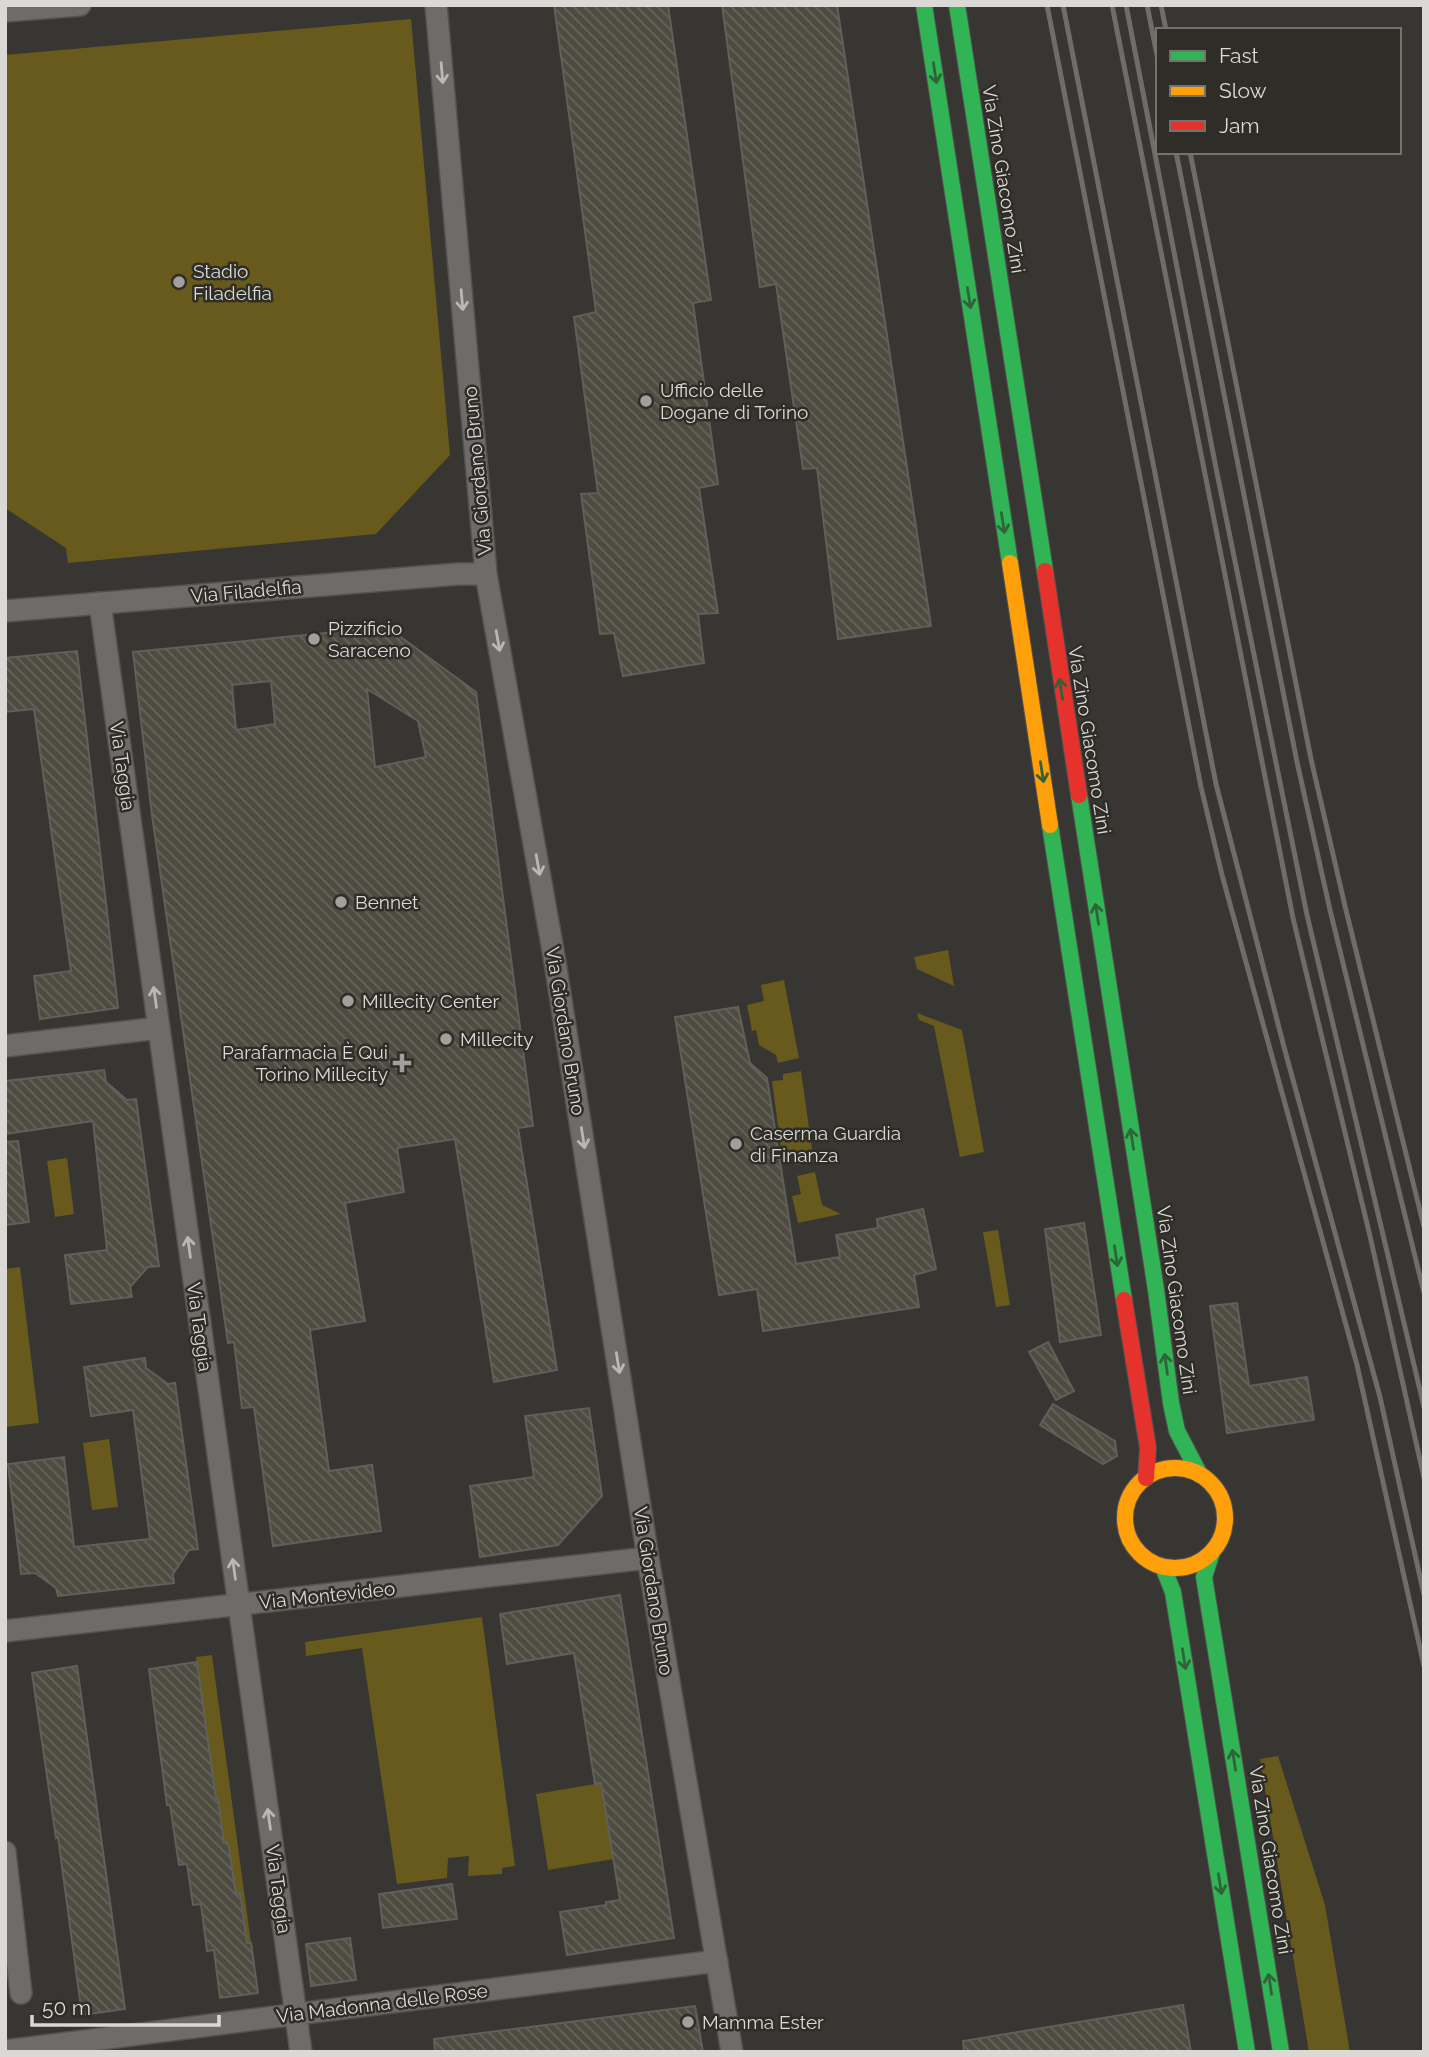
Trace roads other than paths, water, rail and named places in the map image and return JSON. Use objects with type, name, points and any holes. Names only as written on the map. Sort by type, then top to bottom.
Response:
[{"type":"street","points":[[5,11],[80,5]]},
{"type":"street","name":"Via Giordano Bruno","points":[[436,5],[486,574],[555,962],[648,1558],[732,2052]]},
{"type":"street","points":[[924,5],[1147,1448],[1146,1478]]},
{"type":"street","name":"Via Zino Giacomo Zini","points":[[957,5],[1156,1290],[1171,1403],[1177,1431],[1200,1475]]},
{"type":"street","name":"Via Filadelfia","points":[[5,611],[458,574],[486,574]]},
{"type":"street","name":"Via Taggia","points":[[100,603],[301,2052]]},
{"type":"street","points":[[5,1046],[159,1028]]},
{"type":"street","points":[[1172,1468],[1200,1475],[1216,1489],[1224,1509],[1220,1540],[1212,1552],[1193,1565],[1177,1568],[1154,1563],[1138,1552],[1129,1537],[1126,1528],[1128,1500],[1146,1478],[1158,1471],[1172,1468]]},
{"type":"street","name":"Via Zino Giacomo Zini","points":[[1212,1552],[1204,1577],[1281,2052]]},
{"type":"street","name":"Via Montevideo","points":[[5,1631],[648,1558]]},
{"type":"street","points":[[1163,1567],[1174,1592],[1247,2052]]},
{"type":"street","points":[[5,1852],[22,1993]]},
{"type":"street","name":"Via Madonna delle Rose","points":[[5,2051],[717,1961]]},
{"type":"railway","points":[[1047,5],[1201,787],[1222,875],[1357,1365],[1424,1666]]},
{"type":"railway","points":[[1063,5],[1216,784],[1284,1047],[1380,1397],[1424,1595]]},
{"type":"railway","points":[[1112,5],[1293,918],[1370,1236],[1424,1478]]},
{"type":"railway","points":[[1126,5],[1307,915],[1424,1407]]},
{"type":"railway","points":[[1147,5],[1156,50]]},
{"type":"railway","points":[[1161,5],[1166,28]]},
{"type":"railway","points":[[1176,154],[1297,762],[1330,910],[1424,1293]]},
{"type":"railway","points":[[1190,154],[1311,759],[1424,1227]]},
{"type":"place","name":"Stadio Filadelfia","points":[[179,282]]},
{"type":"place","name":"Ufficio delle Dogane di Torino","points":[[646,401]]},
{"type":"place","name":"Pizzificio Saraceno","points":[[314,639]]},
{"type":"place","name":"Bennet","points":[[341,902]]},
{"type":"place","name":"Millecity Center","points":[[348,1001]]},
{"type":"place","name":"Millecity","points":[[446,1039]]},
{"type":"place","name":"Parafarmacia È Qui Torino Millecity","points":[[402,1063]]},
{"type":"place","name":"Caserma Guardia di Finanza","points":[[736,1144]]},
{"type":"place","name":"Mamma Ester","points":[[688,2022]]}]
